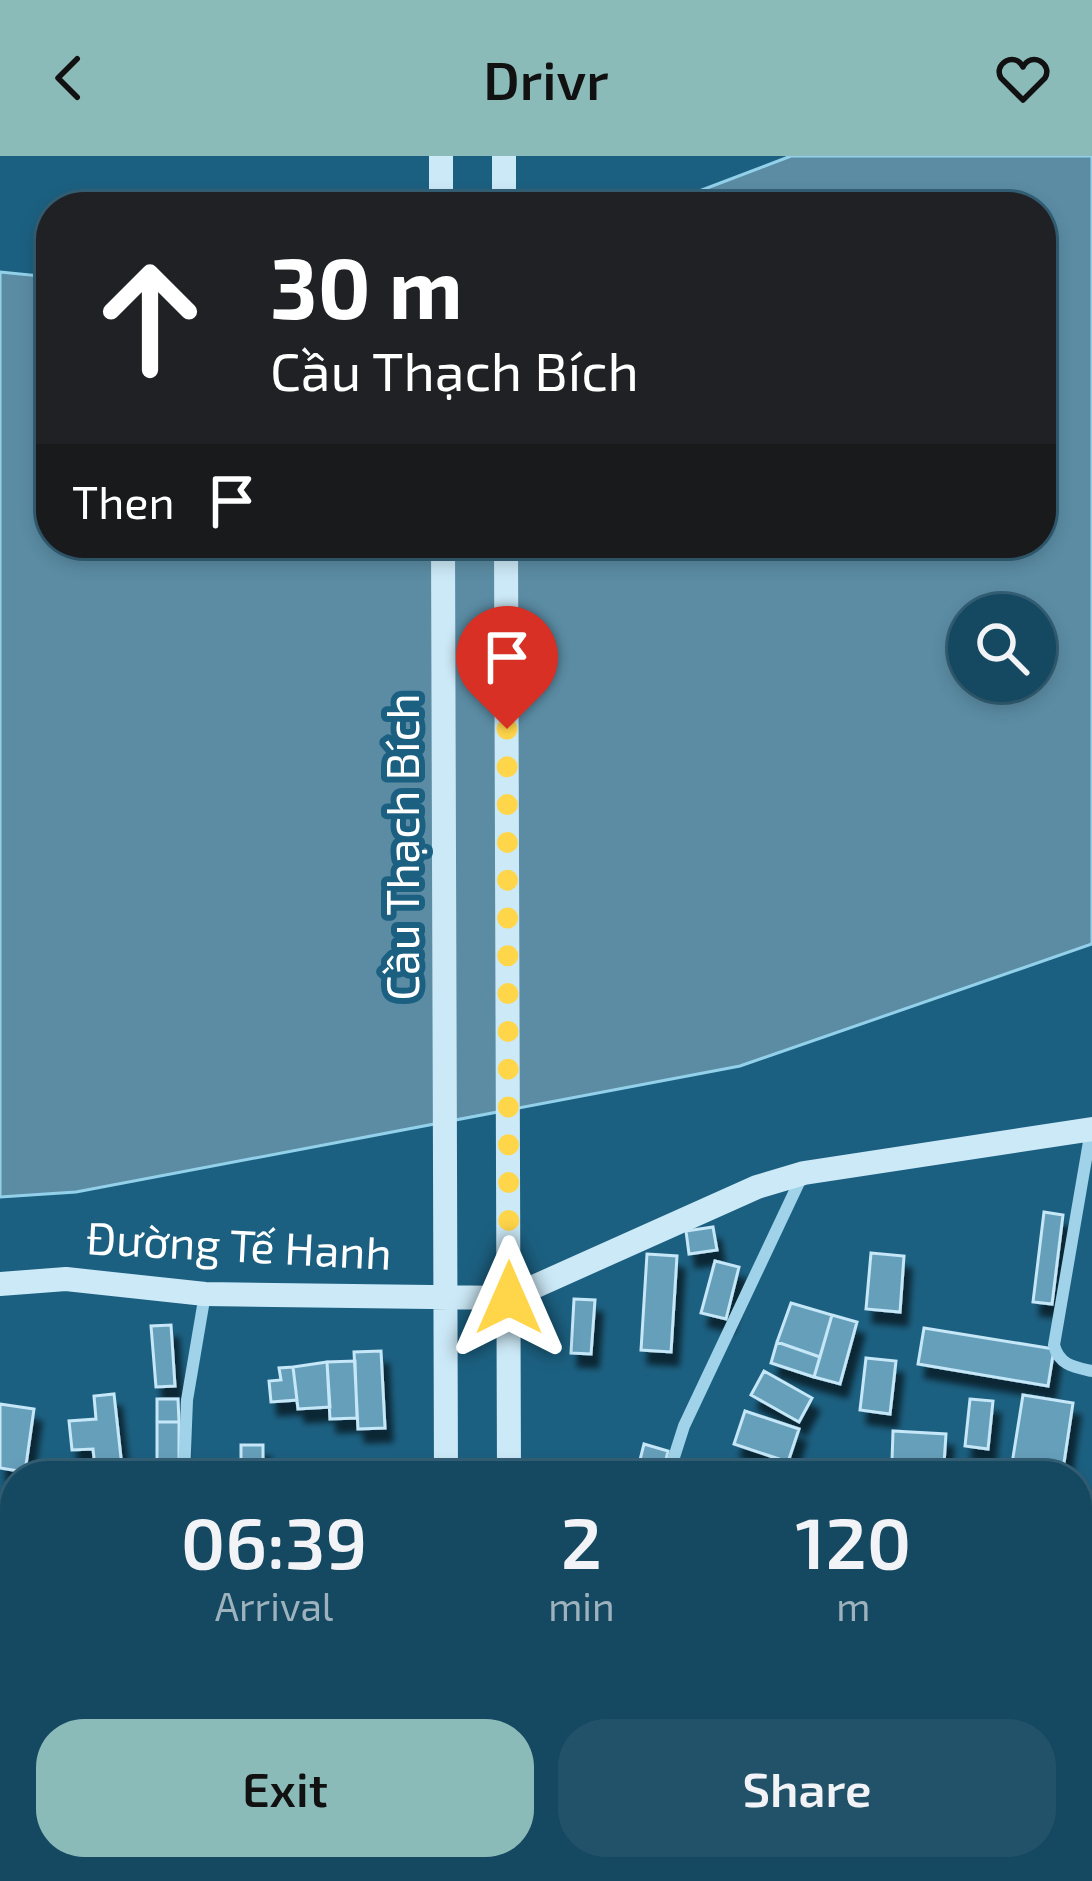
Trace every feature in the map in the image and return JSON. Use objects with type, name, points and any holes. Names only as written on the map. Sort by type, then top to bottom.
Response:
[{"type":"main road","points":[[441,156],[442,192]]},
{"type":"main road","points":[[504,156],[504,192]]},
{"type":"main road","name":"Cầu Thạch Bích","points":[[443,558],[446,1461]]},
{"type":"main road","points":[[506,558],[509,1461]]},
{"type":"main road","name":"Đường Tế Hanh","points":[[0,1284],[66,1279],[205,1294],[509,1298],[757,1187],[804,1173],[1092,1130]]},
{"type":"street","points":[[1092,1130],[1054,1345],[1067,1365],[1092,1371]]},
{"type":"street","points":[[673,1461],[684,1426],[804,1173]]},
{"type":"street","points":[[185,1461],[187,1400],[205,1294]]},
{"type":"water","points":[[791,156],[1092,156],[1092,944],[740,1066],[76,1192],[0,1197],[0,272],[36,276],[36,558],[1056,558],[1056,192],[696,192]]},
{"type":"building","points":[[1044,1212],[1063,1215],[1052,1304],[1033,1302]]},
{"type":"building","points":[[713,1227],[717,1250],[689,1254],[686,1231]]},
{"type":"building","points":[[871,1253],[904,1256],[900,1312],[866,1309]]},
{"type":"building","points":[[647,1254],[677,1256],[671,1352],[641,1350]]},
{"type":"building","points":[[715,1261],[739,1267],[726,1319],[701,1313]]},
{"type":"building","points":[[574,1299],[595,1300],[591,1354],[571,1353]]},
{"type":"building","points":[[791,1303],[832,1315],[820,1357],[777,1342]]},
{"type":"building","points":[[832,1315],[857,1322],[840,1384],[814,1377]]},
{"type":"building","points":[[171,1325],[175,1386],[156,1387],[151,1326]]},
{"type":"building","points":[[924,1328],[1054,1349],[1048,1386],[918,1364]]},
{"type":"building","points":[[777,1342],[820,1357],[814,1377],[771,1363]]},
{"type":"building","points":[[381,1351],[385,1428],[358,1429],[354,1352]]},
{"type":"building","points":[[866,1358],[896,1361],[890,1414],[860,1410]]},
{"type":"building","points":[[355,1361],[357,1418],[330,1419],[327,1362]]},
{"type":"building","points":[[327,1362],[330,1407],[298,1409],[293,1367]]},
{"type":"building","points":[[293,1367],[297,1400],[271,1402],[269,1381],[281,1380],[279,1368]]},
{"type":"building","points":[[764,1371],[812,1398],[799,1422],[751,1395]]},
{"type":"building","points":[[114,1394],[121,1461],[94,1461],[93,1449],[72,1450],[69,1421],[96,1419],[94,1396]]},
{"type":"building","points":[[1023,1395],[1073,1403],[1064,1461],[1012,1461]]},
{"type":"building","points":[[157,1399],[178,1399],[179,1422],[157,1422]]},
{"type":"building","points":[[970,1399],[993,1401],[988,1449],[965,1446]]},
{"type":"building","points":[[0,1404],[34,1409],[27,1461],[0,1461]]},
{"type":"building","points":[[745,1411],[799,1429],[788,1461],[734,1444]]},
{"type":"building","points":[[157,1422],[179,1422],[179,1461],[157,1461]]},
{"type":"building","points":[[893,1431],[946,1434],[944,1461],[892,1461]]},
{"type":"building","points":[[644,1444],[668,1451],[666,1461],[640,1461]]},
{"type":"building","points":[[241,1445],[263,1445],[263,1461],[241,1461]]},
{"type":"route","points":[[507,729],[509,1298]]}]
